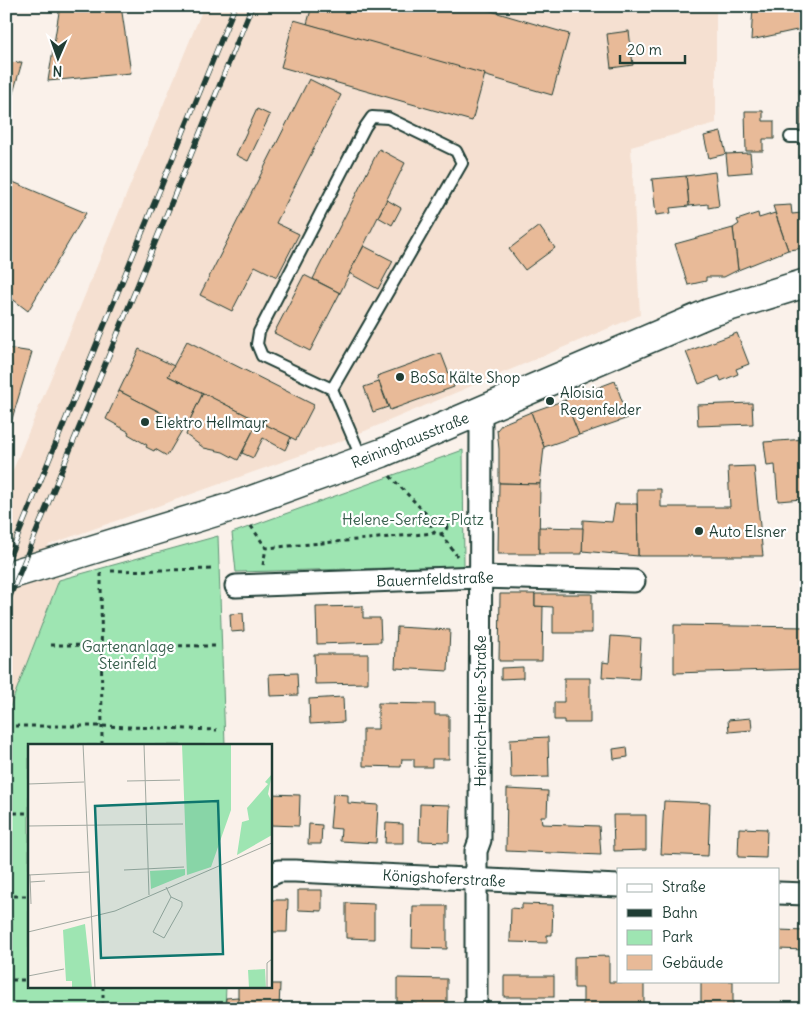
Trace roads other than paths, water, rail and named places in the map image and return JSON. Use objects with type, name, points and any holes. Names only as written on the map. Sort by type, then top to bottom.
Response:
[{"type":"main road","name":"Reininghausstraße","points":[[6,576],[375,464],[480,412],[709,313],[806,283]]},
{"type":"street","name":"Heinrich-Heine-Straße","points":[[476,1009],[476,851],[480,840],[480,412]]},
{"type":"street","name":"Bauernfeldstraße","points":[[236,586],[480,577],[634,581]]},
{"type":"street","name":"Königshoferstraße","points":[[271,875],[279,871],[295,871],[617,886]]},
{"type":"street","points":[[780,893],[806,894]]},
{"type":"lane","points":[[332,389],[462,163],[456,151],[388,118],[372,117],[365,127],[260,332],[257,344],[262,356],[332,389],[375,464]]},
{"type":"railway","points":[[6,565],[235,6]]},
{"type":"railway","points":[[6,606],[252,6]]},
{"type":"place","name":"BoSa Kälte Shop","points":[[400,377]]},
{"type":"place","name":"Aloisia Regenfelder","points":[[550,401]]},
{"type":"place","name":"Elektro Hellmayr","points":[[145,422]]},
{"type":"place","name":"Auto Elsner","points":[[699,531]]},
{"type":"park label","name":"Helene-Serfecz-Platz","points":[[413,519]]},
{"type":"park label","name":"Gartenanlage Steinfeld","points":[[128,654]]}]
